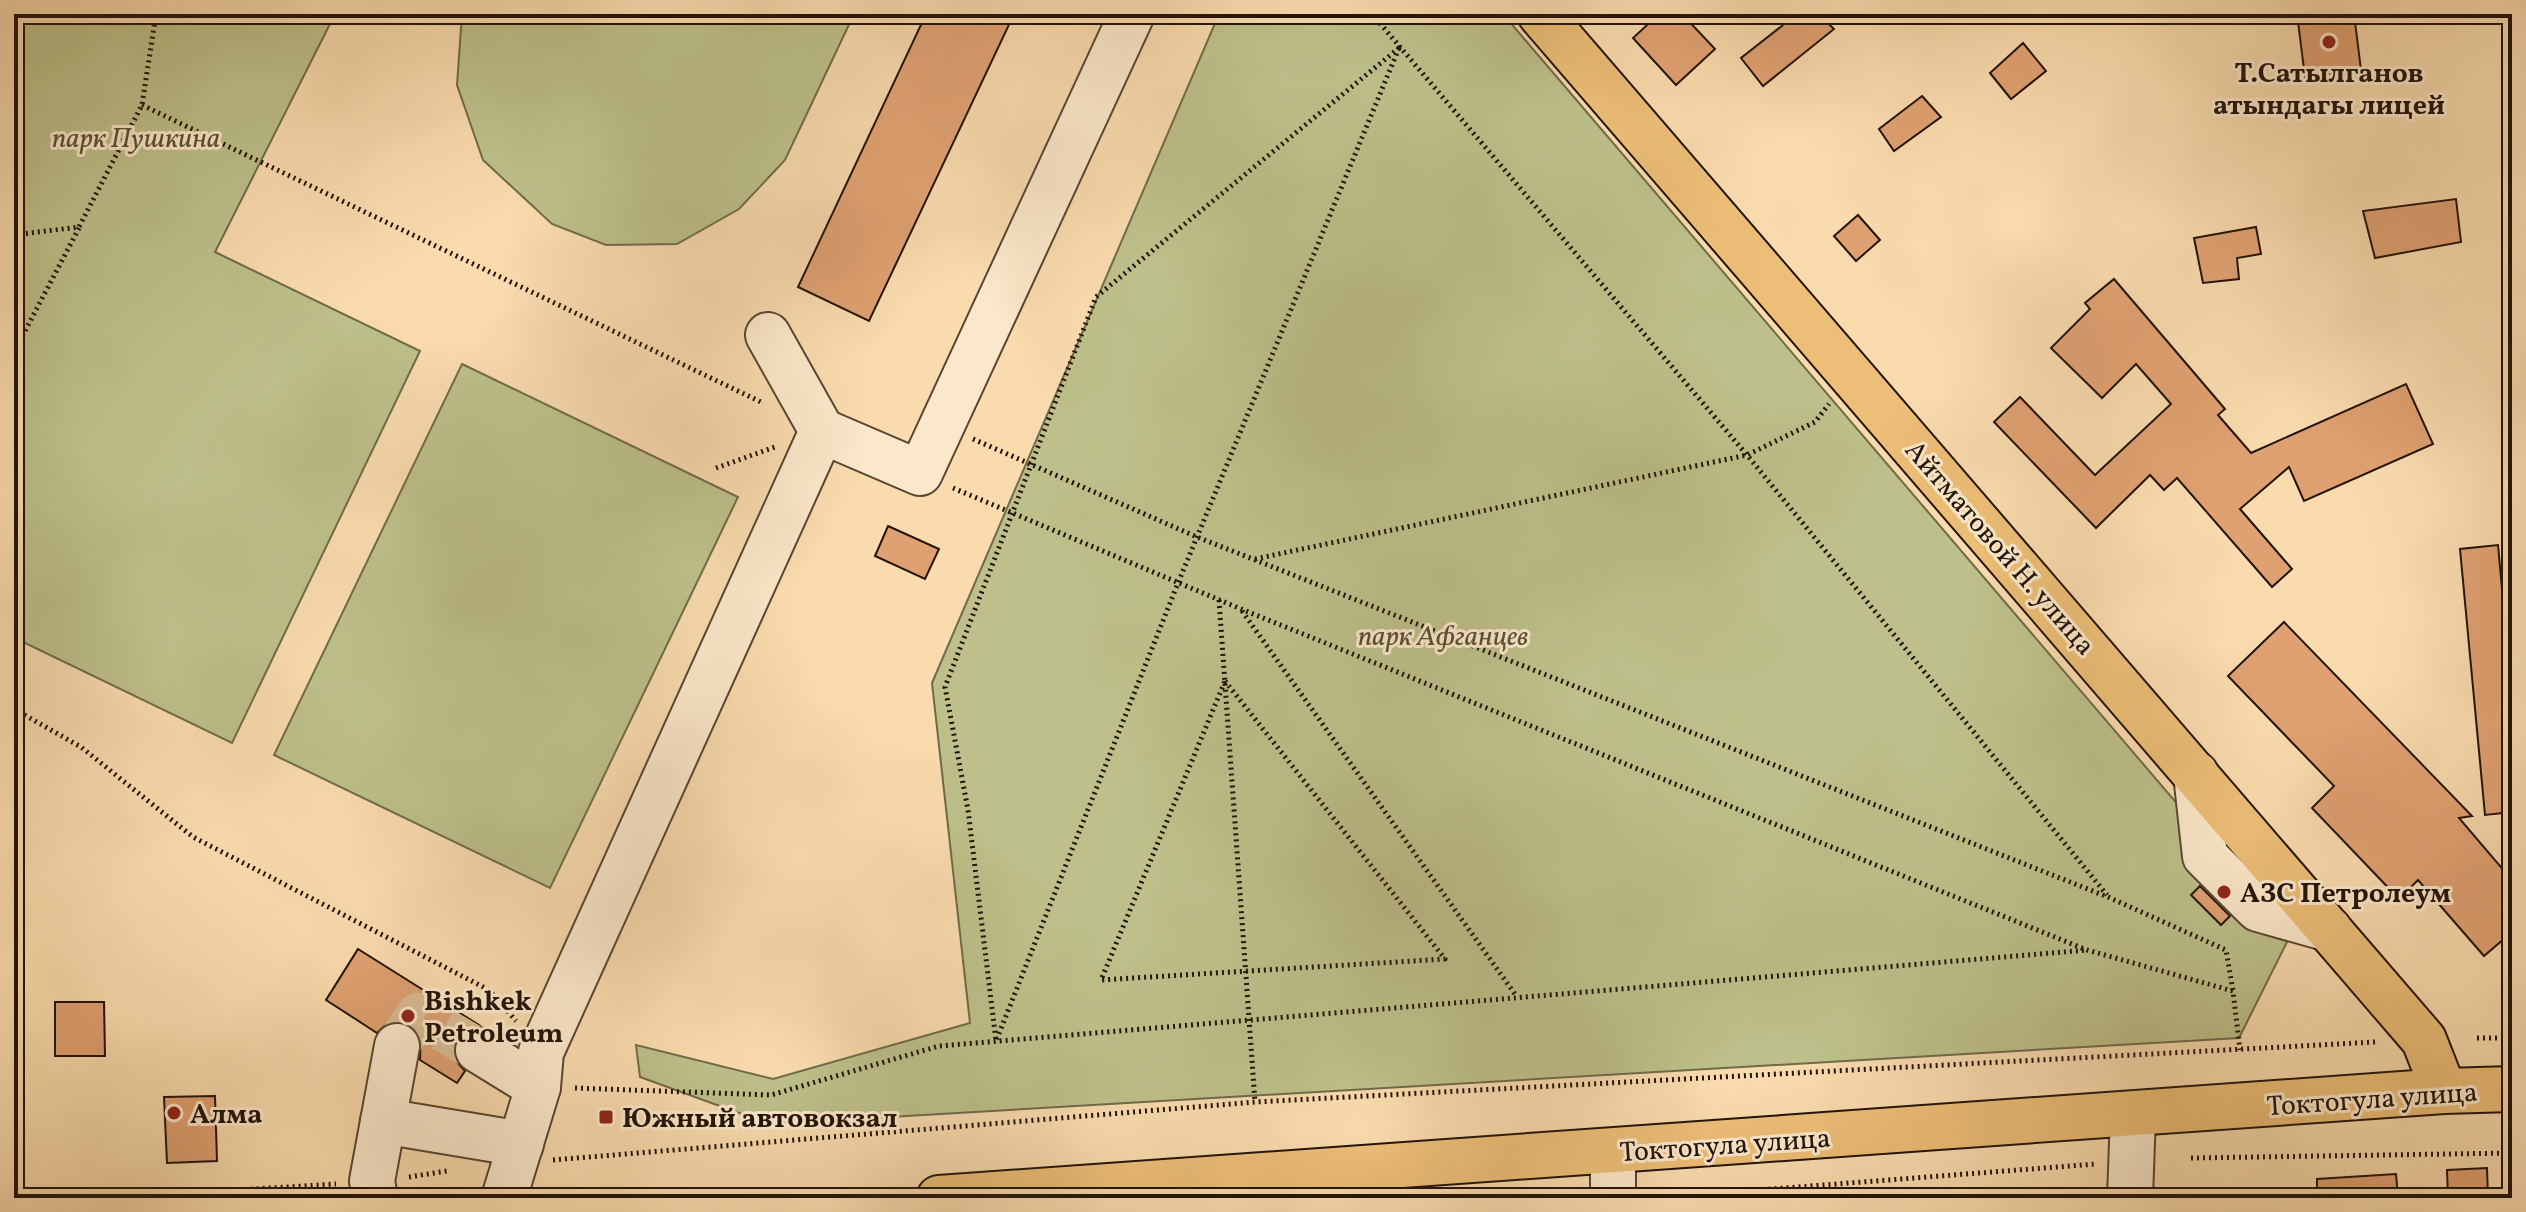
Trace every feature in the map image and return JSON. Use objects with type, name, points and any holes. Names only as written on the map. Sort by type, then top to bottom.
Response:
[{"type":"main road","name":"Айтматовой Н. улица","points":[[1540,14],[2424,1040],[2444,1091]]},
{"type":"main road","name":"Токтогула улица","points":[[939,1198],[1019,1196],[2444,1091],[2512,1089]]},
{"type":"street","points":[[768,335],[822,431],[920,473],[1132,14]]},
{"type":"street","points":[[504,1198],[534,1152],[539,1069],[822,431]]},
{"type":"street","points":[[374,1190],[397,1046]]},
{"type":"street","points":[[478,1050],[539,1069]]},
{"type":"street","points":[[2121,1180],[2133,1115]]},
{"type":"street","points":[[383,1121],[534,1152]]},
{"type":"street","points":[[1613,1151],[1613,1198]]},
{"type":"path","points":[[14,352],[142,105],[156,14]]},
{"type":"path","points":[[1372,14],[1747,455],[2108,897]]},
{"type":"path","points":[[996,1041],[968,810],[945,687],[1096,297],[1399,48]]},
{"type":"path","points":[[996,1041],[1178,583],[1399,48]]},
{"type":"path","points":[[142,105],[765,404]]},
{"type":"path","points":[[14,235],[79,227]]},
{"type":"path","points":[[1254,559],[1747,455],[1815,422],[1828,408],[1829,398]]},
{"type":"path","points":[[943,425],[1197,537],[2108,897],[2226,950],[2240,1050]]},
{"type":"path","points":[[716,468],[822,431]]},
{"type":"path","points":[[920,473],[1241,609],[2087,950],[2233,991]]},
{"type":"path","points":[[1219,600],[1255,1102]]},
{"type":"path","points":[[1241,609],[1517,998]]},
{"type":"path","points":[[1225,681],[1445,959],[1247,974],[1101,980],[1225,681]]},
{"type":"path","points":[[14,709],[81,747],[193,837],[489,990],[539,1069],[771,1095],[939,1046],[2087,950]]},
{"type":"path","points":[[2477,1038],[2512,1038]]},
{"type":"path","points":[[534,1152],[1255,1102],[2375,1042]]},
{"type":"path","points":[[2191,1158],[2512,1153]]},
{"type":"path","points":[[107,1198],[374,1190],[456,1169]]},
{"type":"path","points":[[1655,1198],[2121,1180]]},
{"type":"green space","name":"парк Пушкина","points":[[14,14],[335,14],[215,252],[420,351],[232,743],[19,640],[14,648]]},
{"type":"green space","points":[[462,14],[854,14],[785,160],[739,209],[677,244],[606,245],[552,224],[483,160],[457,85]]},
{"type":"green space","name":"парк Афганцев","points":[[1219,14],[1503,14],[2290,936],[2239,1038],[769,1124],[640,1077],[636,1045],[773,1079],[970,1023],[932,683]]},
{"type":"green space","points":[[462,364],[738,497],[550,888],[274,755]]},
{"type":"building","points":[[926,14],[1014,14],[869,321],[798,287]]},
{"type":"building","points":[[1659,14],[1682,14],[1715,49],[1676,85],[1633,38]]},
{"type":"building","points":[[1797,14],[1818,14],[1834,29],[1763,86],[1741,58]]},
{"type":"building","name":"Т.Сатылганов атындагы лицей","points":[[2297,14],[2354,14],[2361,70],[2305,77]]},
{"type":"building","points":[[2023,43],[2046,71],[2011,99],[1990,73]]},
{"type":"building","points":[[1922,96],[1941,117],[1894,151],[1879,129]]},
{"type":"building","points":[[2456,199],[2461,242],[2375,258],[2363,211]]},
{"type":"building","points":[[1858,215],[1880,240],[1856,261],[1834,236]]},
{"type":"building","points":[[2256,227],[2261,254],[2237,258],[2239,279],[2203,283],[2194,238]]},
{"type":"building","points":[[2114,279],[2225,409],[2218,415],[2251,453],[2406,384],[2433,444],[2304,501],[2289,467],[2240,509],[2292,569],[2272,587],[2177,478],[2164,490],[2150,475],[2096,528],[1994,422],[2020,397],[2095,475],[2171,404],[2136,364],[2102,398],[2051,348],[2090,309],[2085,303]]},
{"type":"building","points":[[888,526],[939,549],[925,579],[875,556]]},
{"type":"building","points":[[2498,545],[2512,699],[2512,812],[2485,815],[2460,549]]},
{"type":"building","points":[[2284,622],[2472,816],[2459,818],[2512,880],[2512,932],[2484,956],[2418,880],[2399,899],[2312,808],[2334,786],[2228,676]]},
{"type":"building","points":[[2200,886],[2230,916],[2221,925],[2191,895]]},
{"type":"building","name":"Bishkek Petroleum","points":[[358,949],[479,1025],[466,1028],[456,1038],[453,1048],[456,1061],[465,1071],[457,1083],[420,1060],[421,1038],[413,1027],[402,1022],[389,1022],[377,1033],[326,1000]]},
{"type":"building","points":[[55,1002],[104,1002],[105,1056],[55,1056]]},
{"type":"building","points":[[215,1096],[217,1161],[167,1163],[164,1097]]},
{"type":"building","points":[[2487,1168],[2488,1198],[2448,1198],[2447,1170]]},
{"type":"building","points":[[2396,1174],[2398,1198],[2317,1198],[2317,1179]]},
{"type":"tunnel","points":[[397,1046],[418,1015],[478,1050]]},
{"type":"place","name":"Т.Сатылганов атындагы лицей","points":[[2329,42]]},
{"type":"place","name":"АЗС Петролеум","points":[[2224,892]]},
{"type":"place","name":"Bishkek Petroleum","points":[[408,1016]]},
{"type":"place","name":"Алма","points":[[174,1113]]},
{"type":"place","name":"Южный автовокзал","points":[[606,1117]]}]
